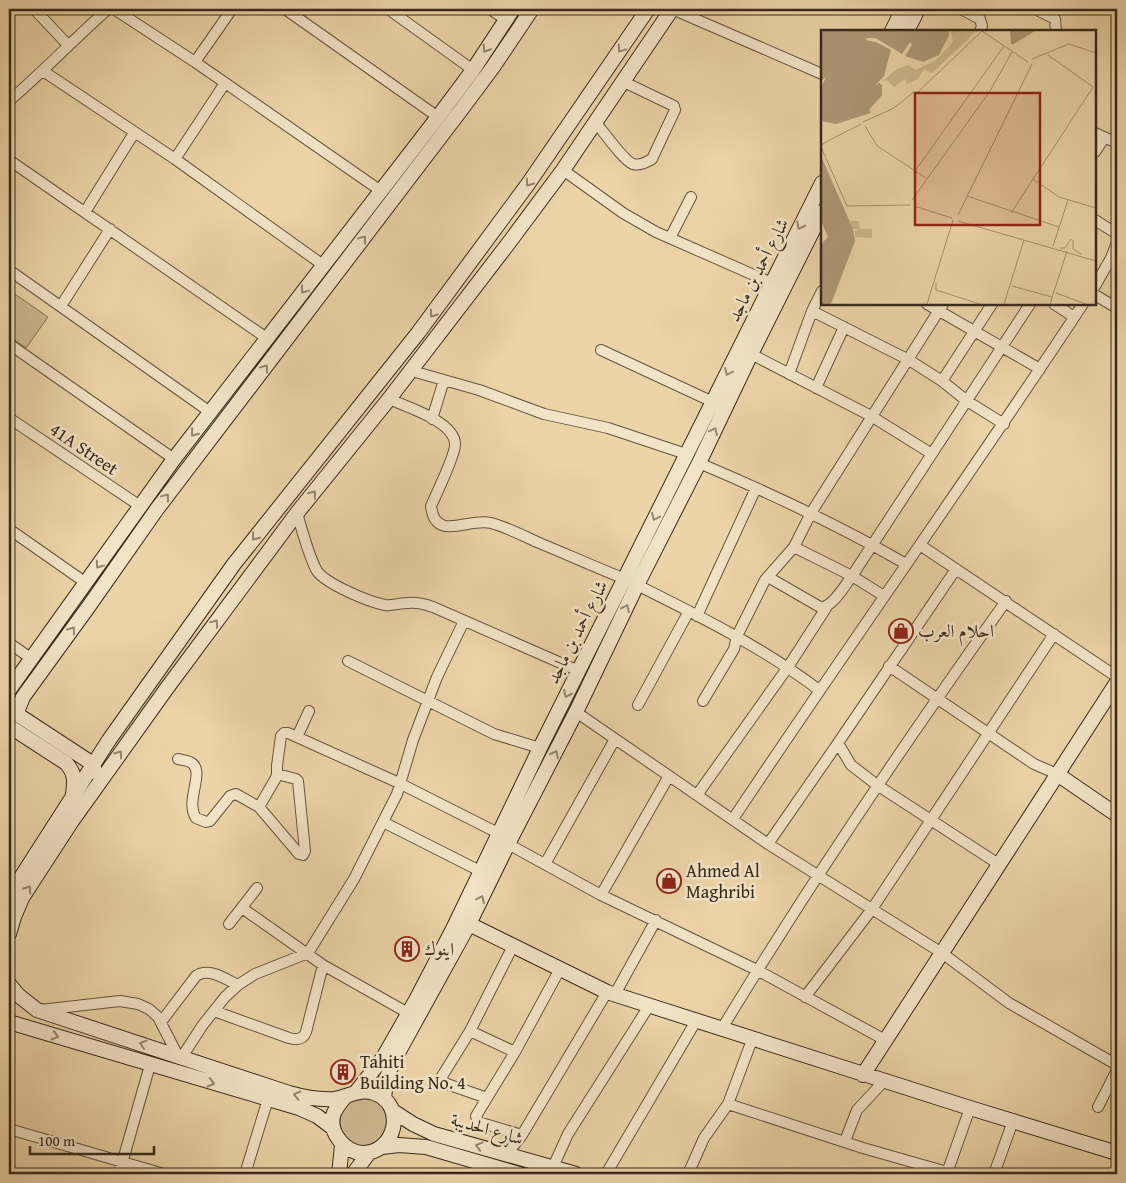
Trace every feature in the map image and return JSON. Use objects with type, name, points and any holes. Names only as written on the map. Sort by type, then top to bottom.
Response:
[{"type":"street","points":[[34,9],[68,45]]},
{"type":"street","points":[[9,101],[108,9]]},
{"type":"street","points":[[114,9],[195,62],[381,191]]},
{"type":"street","points":[[195,62],[232,9]]},
{"type":"street","points":[[285,9],[438,117]]},
{"type":"street","points":[[388,9],[473,70]]},
{"type":"street","points":[[9,690],[174,459],[473,70],[510,14],[490,9]]},
{"type":"street","points":[[72,820],[94,778],[93,764],[13,711],[157,509],[461,110],[532,9]]},
{"type":"street","points":[[9,896],[93,764],[234,564],[418,333],[528,184],[648,9]]},
{"type":"street","points":[[9,934],[22,898],[72,820],[166,688],[297,513],[412,370],[563,170],[672,9],[821,74]]},
{"type":"street","points":[[892,30],[903,9]]},
{"type":"street","points":[[908,30],[918,9]]},
{"type":"street","points":[[961,9],[980,19],[982,26],[980,30]]},
{"type":"street","points":[[1035,9],[1055,19],[1056,30]]},
{"type":"street","points":[[43,71],[175,159],[323,265]]},
{"type":"street","points":[[596,123],[633,164],[640,164],[652,159],[675,110],[674,106],[624,82]]},
{"type":"street","points":[[175,159],[225,83]]},
{"type":"street","points":[[85,212],[134,133]]},
{"type":"street","points":[[1096,149],[1100,136],[1117,143]]},
{"type":"street","points":[[9,160],[268,338]]},
{"type":"street","points":[[563,170],[623,214],[670,238],[772,283]]},
{"type":"street","name":"شارع أحمد بن ماجد","points":[[384,1099],[386,1080],[393,1062],[469,924],[576,712],[686,454],[821,185]]},
{"type":"street","points":[[670,238],[691,197]]},
{"type":"street","name":"شارع أحمد بن ماجد","points":[[351,1094],[383,1058],[453,929],[578,671],[699,463],[821,214]]},
{"type":"street","points":[[1096,221],[1117,234]]},
{"type":"street","points":[[61,306],[110,229]]},
{"type":"street","points":[[1096,284],[1111,258],[1117,242]]},
{"type":"street","points":[[9,270],[210,412]]},
{"type":"street","points":[[790,374],[812,311],[821,294]]},
{"type":"street","points":[[1096,296],[1117,308]]},
{"type":"street","points":[[942,381],[991,305]]},
{"type":"street","points":[[697,795],[788,667],[826,608],[852,576],[1029,305]]},
{"type":"street","points":[[1056,305],[1074,317]]},
{"type":"street","points":[[733,819],[819,690],[1004,424],[1082,305]]},
{"type":"street","points":[[703,701],[734,649],[737,636],[768,577],[794,547],[811,514],[871,416],[909,360],[941,307],[974,330],[1040,369]]},
{"type":"street","points":[[812,311],[909,360],[942,381],[967,401],[1004,424]]},
{"type":"street","points":[[816,388],[844,327]]},
{"type":"street","points":[[9,344],[174,459]]},
{"type":"street","points":[[601,350],[712,402]]},
{"type":"street","points":[[751,354],[871,416],[932,454]]},
{"type":"street","points":[[412,370],[479,390],[544,414],[608,428],[686,454]]},
{"type":"street","points":[[432,419],[444,380]]},
{"type":"street","points":[[389,399],[432,419],[450,430],[455,448],[431,506],[432,513],[438,523],[450,527],[490,523],[631,582],[737,636],[788,667],[819,690]]},
{"type":"street","name":"41A Street","points":[[9,418],[140,506]]},
{"type":"street","points":[[699,463],[811,514],[872,544],[906,564]]},
{"type":"street","points":[[638,705],[693,614],[756,488]]},
{"type":"street","points":[[297,513],[316,569],[325,578],[347,592],[383,605],[421,603],[578,671]]},
{"type":"street","points":[[9,529],[86,583]]},
{"type":"street","points":[[920,544],[1117,677]]},
{"type":"street","points":[[794,547],[852,576],[884,596]]},
{"type":"street","points":[[768,844],[838,744],[956,568]]},
{"type":"street","points":[[768,577],[820,607],[826,608]]},
{"type":"street","points":[[721,1030],[757,970],[877,785],[1006,601]]},
{"type":"street","points":[[180,1057],[225,997],[238,985],[255,974],[308,953],[354,879],[397,794],[413,740],[428,700],[444,660],[464,621]]},
{"type":"street","points":[[37,676],[33,672],[33,667],[54,639],[54,635],[51,632]]},
{"type":"street","points":[[805,997],[872,909],[1054,634]]},
{"type":"street","points":[[9,643],[32,659]]},
{"type":"street","points":[[348,661],[494,734],[540,748]]},
{"type":"street","points":[[889,666],[1034,764],[1057,774],[1117,815]]},
{"type":"street","points":[[863,1075],[1117,682]]},
{"type":"street","points":[[297,737],[309,711]]},
{"type":"street","points":[[576,712],[768,844],[942,953],[1009,1003],[1117,1065]]},
{"type":"street","points":[[9,726],[47,746],[54,744],[54,738]]},
{"type":"street","points":[[9,726],[66,763],[75,780],[73,794]]},
{"type":"street","points":[[259,807],[276,780],[281,736],[284,733],[288,733],[399,783],[498,833]]},
{"type":"street","points":[[545,864],[615,739]]},
{"type":"street","points":[[838,744],[851,765],[877,785],[1000,865]]},
{"type":"street","points":[[178,759],[190,762],[196,768],[197,774],[192,807],[196,818],[206,822],[210,821],[230,796],[234,794],[259,807],[299,854],[303,855],[305,851],[298,781],[277,774]]},
{"type":"street","points":[[601,895],[668,776]]},
{"type":"street","points":[[383,822],[480,872]]},
{"type":"street","points":[[508,844],[601,895],[757,970],[885,1040]]},
{"type":"street","points":[[229,924],[257,888]]},
{"type":"street","points":[[242,908],[323,965],[408,1013]]},
{"type":"street","points":[[507,1154],[522,1135],[656,920]]},
{"type":"street","points":[[469,924],[560,970],[611,993],[863,1075],[1117,1152]]},
{"type":"street","points":[[487,1098],[444,1083],[442,1081],[443,1074],[470,1031],[513,946]]},
{"type":"street","points":[[214,1011],[289,1038],[296,1040],[301,1038],[306,1032],[323,965]]},
{"type":"street","points":[[522,1135],[478,1122],[476,1116],[515,1052],[560,970]]},
{"type":"street","points":[[161,1022],[196,976],[200,974],[210,972],[238,985]]},
{"type":"street","points":[[9,984],[18,996],[37,1010],[300,1096],[322,1099],[366,1091],[376,1094],[384,1099],[393,1111],[394,1127],[388,1142],[376,1150],[353,1174]]},
{"type":"street","points":[[37,1010],[126,1001],[138,1004],[149,1009],[161,1022],[180,1057]]},
{"type":"street","points":[[553,1167],[568,1134],[649,1006]]},
{"type":"street","points":[[606,1174],[696,1021]]},
{"type":"street","points":[[9,1022],[308,1112],[333,1128]]},
{"type":"street","points":[[470,1031],[515,1052]]},
{"type":"street","points":[[688,1174],[704,1138],[728,1104],[752,1040]]},
{"type":"street","points":[[119,1174],[150,1065]]},
{"type":"street","points":[[1098,1107],[1117,1070]]},
{"type":"street","points":[[845,1141],[857,1110],[884,1081]]},
{"type":"street","points":[[351,1094],[337,1105],[333,1116],[333,1128],[342,1145],[350,1150],[360,1153],[376,1150]]},
{"type":"street","points":[[245,1174],[268,1099]]},
{"type":"street","points":[[728,1104],[950,1174],[970,1108]]},
{"type":"street","name":"شارع الحديبة","points":[[393,1111],[413,1124],[434,1134],[576,1174]]},
{"type":"street","points":[[994,1174],[1013,1121]]},
{"type":"street","points":[[9,1129],[164,1174]]},
{"type":"street","points":[[339,1174],[342,1145]]},
{"type":"street","name":"شارع الحديبة","points":[[376,1150],[399,1145],[426,1147],[518,1174]]},
{"type":"shaded area","points":[[9,290],[48,317],[26,348],[9,336]]},
{"type":"shaded area","points":[[364,1098],[373,1100],[381,1105],[386,1113],[388,1122],[386,1131],[381,1139],[373,1144],[364,1146],[355,1144],[347,1139],[342,1131],[340,1122],[342,1113],[347,1105],[355,1100]]},
{"type":"place","name":"احلام العرب","points":[[901,631]]},
{"type":"place","name":"Ahmed Al Maghribi","points":[[669,881]]},
{"type":"place","name":"اينوك","points":[[407,949]]},
{"type":"place","name":"Tahiti Building No. 4","points":[[343,1072]]}]
